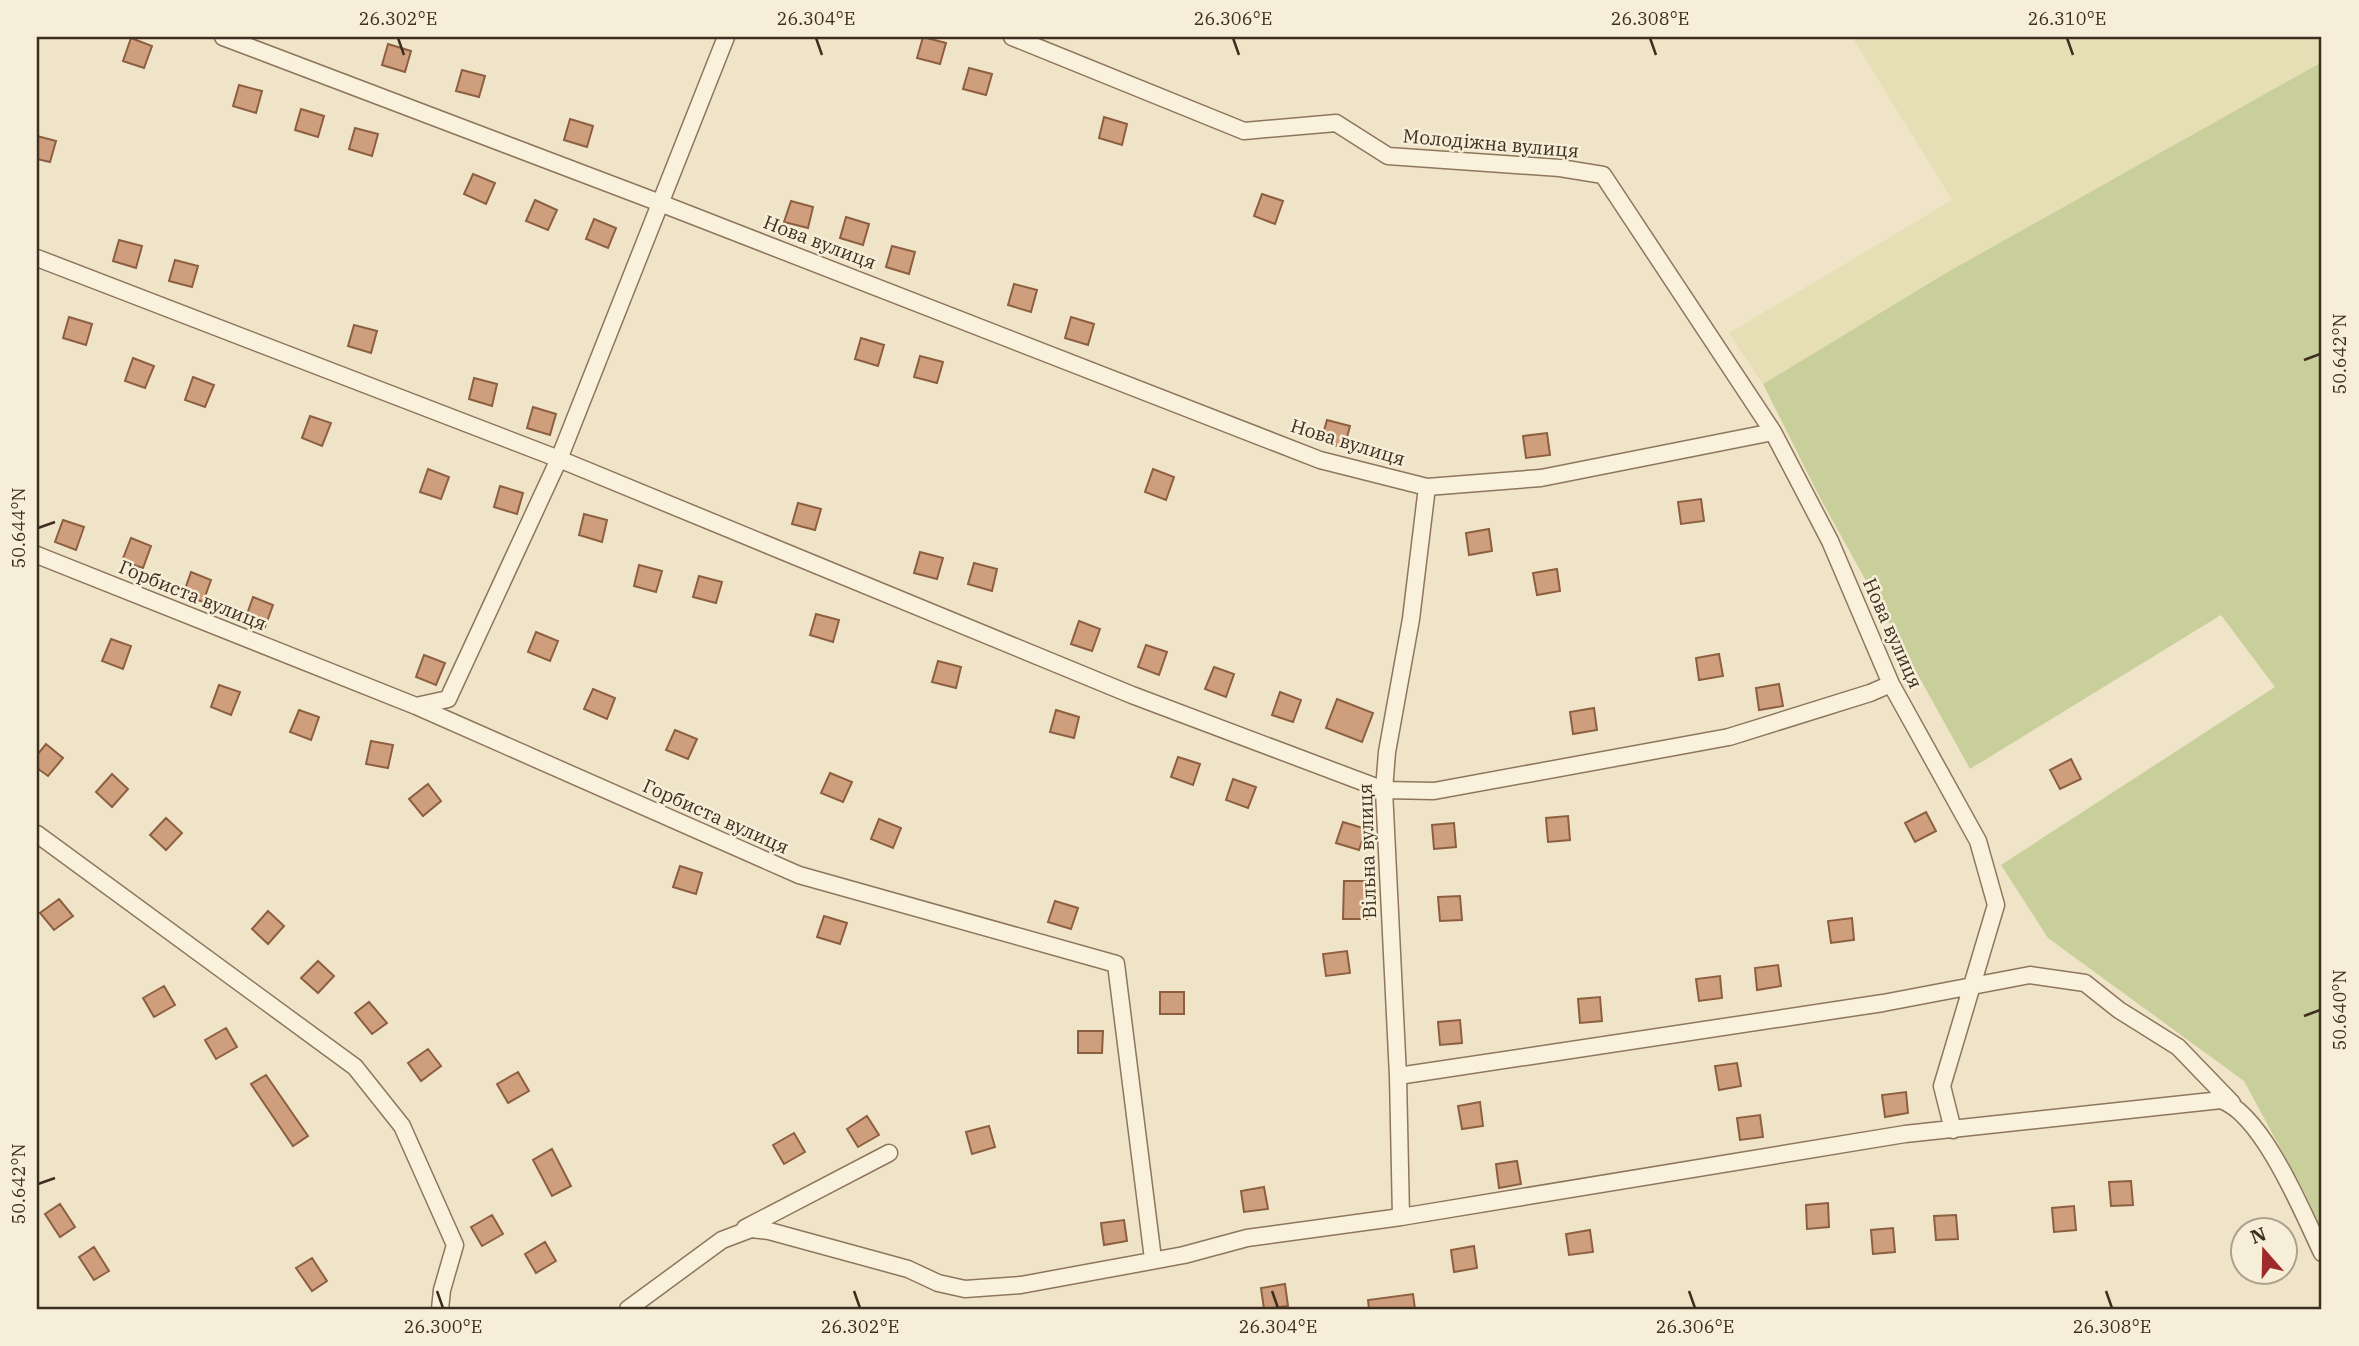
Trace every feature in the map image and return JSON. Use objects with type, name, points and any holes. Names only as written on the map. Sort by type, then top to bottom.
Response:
[{"type":"street","name":"Нова вулиця","points":[[223,37],[660,203],[1320,460],[1427,487],[1541,478],[1773,432],[1830,541],[1891,684],[1979,841],[1996,905],[1942,1086],[1953,1130]]},
{"type":"street","points":[[415,706],[448,699],[559,459],[726,37]]},
{"type":"street","name":"Молодіжна вулиця","points":[[1012,37],[1244,131],[1336,123],[1388,156],[1560,168],[1603,175],[1773,432]]},
{"type":"street","points":[[37,258],[559,459],[1132,695],[1384,790],[1434,791],[1729,737],[1870,694],[1891,684]]},
{"type":"street","name":"Вільна вулиця","points":[[1401,1217],[1398,1076],[1384,790],[1387,752],[1411,619],[1427,487]]},
{"type":"street","name":"Горбиста вулиця","points":[[37,555],[415,706],[799,875],[1116,964],[1153,1259]]},
{"type":"street","points":[[41,842],[355,1067],[402,1126],[455,1245],[442,1290],[440,1309]]},
{"type":"street","points":[[1398,1076],[1883,1003],[2030,975],[2085,983],[2119,1010],[2178,1047],[2234,1105],[2277,1158],[2322,1253]]},
{"type":"street","points":[[737,1233],[751,1229],[769,1231],[908,1269],[938,1283],[964,1289],[1021,1285],[1184,1255],[1247,1238],[1401,1217],[1905,1134],[2221,1100],[2234,1105]]},
{"type":"street","points":[[628,1309],[722,1240],[889,1153]]},
{"type":"shaded area","points":[[1852,37],[2322,37],[2322,62],[1946,273],[1763,384],[1729,333],[1952,200]]},
{"type":"green space","points":[[2322,62],[2322,1233],[2305,1194],[2244,1081],[2048,938],[2001,865],[2275,687],[2221,615],[1970,769],[1819,496],[1763,384],[1946,273]]},
{"type":"building","points":[[923,37],[946,43],[940,64],[917,58]]},
{"type":"building","points":[[131,38],[152,46],[144,68],[123,61]]},
{"type":"building","points":[[388,44],[411,51],[405,72],[382,65]]},
{"type":"building","points":[[969,68],[992,74],[986,95],[963,89]]},
{"type":"building","points":[[462,70],[485,76],[479,97],[456,91]]},
{"type":"building","points":[[239,85],[262,91],[256,113],[233,106]]},
{"type":"building","points":[[301,109],[324,116],[318,137],[295,130]]},
{"type":"building","points":[[1104,117],[1127,124],[1122,145],[1099,138]]},
{"type":"building","points":[[570,119],[593,126],[587,147],[564,140]]},
{"type":"building","points":[[355,128],[378,134],[372,156],[349,149]]},
{"type":"building","points":[[37,136],[56,141],[50,162],[37,159]]},
{"type":"building","points":[[473,174],[495,183],[486,204],[464,194]]},
{"type":"building","points":[[1262,194],[1283,201],[1275,224],[1254,216]]},
{"type":"building","points":[[535,200],[557,210],[548,230],[526,221]]},
{"type":"building","points":[[791,201],[813,207],[808,228],[784,222]]},
{"type":"building","points":[[846,217],[869,224],[863,245],[840,238]]},
{"type":"building","points":[[594,219],[616,228],[608,248],[586,239]]},
{"type":"building","points":[[119,240],[142,246],[136,268],[113,261]]},
{"type":"building","points":[[892,246],[915,252],[909,274],[886,267]]},
{"type":"building","points":[[175,260],[198,266],[192,287],[169,281]]},
{"type":"building","points":[[1014,284],[1037,290],[1031,312],[1008,305]]},
{"type":"building","points":[[69,317],[92,324],[86,345],[63,338]]},
{"type":"building","points":[[1071,317],[1094,324],[1088,345],[1065,338]]},
{"type":"building","points":[[354,325],[377,331],[371,353],[348,346]]},
{"type":"building","points":[[861,338],[884,345],[878,366],[855,359]]},
{"type":"building","points":[[920,356],[943,362],[937,383],[914,377]]},
{"type":"building","points":[[133,358],[154,366],[145,388],[125,381]]},
{"type":"building","points":[[193,377],[214,385],[205,407],[185,400]]},
{"type":"building","points":[[474,378],[497,384],[492,406],[469,399]]},
{"type":"building","points":[[533,407],[556,414],[550,435],[527,428]]},
{"type":"building","points":[[310,416],[331,423],[322,446],[302,438]]},
{"type":"building","points":[[1327,420],[1350,426],[1344,448],[1321,441]]},
{"type":"building","points":[[1547,433],[1550,455],[1526,458],[1523,436]]},
{"type":"building","points":[[428,469],[449,477],[441,499],[420,492]]},
{"type":"building","points":[[1153,469],[1174,477],[1166,500],[1145,492]]},
{"type":"building","points":[[500,486],[523,493],[517,514],[494,507]]},
{"type":"building","points":[[1701,499],[1704,521],[1681,524],[1678,502]]},
{"type":"building","points":[[798,503],[821,509],[815,530],[792,524]]},
{"type":"building","points":[[584,514],[607,520],[602,542],[579,535]]},
{"type":"building","points":[[63,520],[84,527],[76,550],[55,542]]},
{"type":"building","points":[[1489,529],[1492,551],[1469,555],[1466,533]]},
{"type":"building","points":[[131,538],[151,546],[143,568],[122,561]]},
{"type":"building","points":[[920,552],[943,558],[937,579],[914,573]]},
{"type":"building","points":[[974,563],[997,569],[992,591],[968,584]]},
{"type":"building","points":[[639,565],[662,571],[656,592],[634,586]]},
{"type":"building","points":[[1557,569],[1560,591],[1537,595],[1533,573]]},
{"type":"building","points":[[191,572],[211,580],[203,602],[183,595]]},
{"type":"building","points":[[699,576],[722,582],[716,603],[693,597]]},
{"type":"building","points":[[253,597],[273,605],[265,627],[245,620]]},
{"type":"building","points":[[816,614],[839,620],[833,642],[810,635]]},
{"type":"building","points":[[1079,621],[1100,629],[1092,651],[1071,644]]},
{"type":"building","points":[[536,632],[558,641],[550,661],[528,652]]},
{"type":"building","points":[[111,639],[131,646],[123,669],[102,661]]},
{"type":"building","points":[[1146,645],[1167,652],[1159,675],[1138,667]]},
{"type":"building","points":[[1719,654],[1723,676],[1699,680],[1696,658]]},
{"type":"building","points":[[424,655],[445,663],[436,685],[416,677]]},
{"type":"building","points":[[938,661],[961,667],[956,688],[932,682]]},
{"type":"building","points":[[1214,667],[1234,674],[1226,697],[1205,689]]},
{"type":"building","points":[[1779,684],[1783,706],[1759,710],[1756,688]]},
{"type":"building","points":[[219,685],[240,692],[231,715],[211,707]]},
{"type":"building","points":[[593,689],[615,698],[607,719],[584,709]]},
{"type":"building","points":[[1280,692],[1301,700],[1293,722],[1272,715]]},
{"type":"building","points":[[1337,699],[1373,713],[1362,742],[1326,728]]},
{"type":"building","points":[[1594,708],[1597,730],[1573,734],[1570,712]]},
{"type":"building","points":[[299,710],[319,717],[311,740],[290,732]]},
{"type":"building","points":[[1056,710],[1079,717],[1074,738],[1050,732]]},
{"type":"building","points":[[675,730],[697,739],[688,759],[666,750]]},
{"type":"building","points":[[371,741],[393,745],[388,768],[366,764]]},
{"type":"building","points":[[46,744],[63,758],[48,776],[37,768],[37,755]]},
{"type":"building","points":[[1178,757],[1200,764],[1193,785],[1171,777]]},
{"type":"building","points":[[2071,759],[2081,779],[2060,789],[2050,770]]},
{"type":"building","points":[[830,773],[852,782],[843,802],[821,793]]},
{"type":"building","points":[[112,774],[128,789],[112,807],[96,792]]},
{"type":"building","points":[[1233,779],[1256,787],[1248,808],[1226,800]]},
{"type":"building","points":[[428,784],[441,801],[423,816],[409,799]]},
{"type":"building","points":[[1926,812],[1936,831],[1915,842],[1905,823]]},
{"type":"building","points":[[1568,816],[1570,840],[1548,842],[1546,818]]},
{"type":"building","points":[[166,818],[182,833],[166,850],[150,835]]},
{"type":"building","points":[[879,819],[901,828],[893,848],[871,839]]},
{"type":"building","points":[[1343,822],[1366,829],[1359,850],[1336,843]]},
{"type":"building","points":[[1454,823],[1456,847],[1434,849],[1432,825]]},
{"type":"building","points":[[680,866],[702,873],[696,894],[673,887]]},
{"type":"building","points":[[1344,881],[1367,881],[1367,919],[1343,919]]},
{"type":"building","points":[[1460,896],[1462,920],[1440,921],[1438,897]]},
{"type":"building","points":[[59,899],[73,916],[54,930],[40,913]]},
{"type":"building","points":[[1055,901],[1078,908],[1071,929],[1048,922]]},
{"type":"building","points":[[268,911],[284,926],[268,944],[252,929]]},
{"type":"building","points":[[824,916],[847,923],[840,944],[817,937]]},
{"type":"building","points":[[1852,918],[1854,940],[1831,943],[1828,921]]},
{"type":"building","points":[[1347,951],[1350,973],[1326,976],[1323,954]]},
{"type":"building","points":[[318,961],[334,976],[318,993],[301,978]]},
{"type":"building","points":[[1778,965],[1781,986],[1757,990],[1755,968]]},
{"type":"building","points":[[1720,976],[1722,998],[1699,1001],[1696,979]]},
{"type":"building","points":[[164,986],[175,1005],[154,1017],[143,998]]},
{"type":"building","points":[[1160,992],[1184,992],[1184,1014],[1160,1014]]},
{"type":"building","points":[[1600,997],[1602,1021],[1580,1023],[1578,999]]},
{"type":"building","points":[[369,1002],[387,1023],[372,1034],[355,1013]]},
{"type":"building","points":[[1460,1020],[1462,1043],[1440,1045],[1438,1022]]},
{"type":"building","points":[[226,1028],[237,1047],[216,1059],[205,1040]]},
{"type":"building","points":[[1078,1031],[1103,1031],[1102,1053],[1078,1053]]},
{"type":"building","points":[[428,1049],[441,1066],[421,1081],[408,1063]]},
{"type":"building","points":[[1737,1063],[1741,1086],[1719,1090],[1715,1066]]},
{"type":"building","points":[[518,1072],[529,1091],[508,1103],[497,1084]]},
{"type":"building","points":[[266,1075],[308,1136],[293,1146],[251,1084]]},
{"type":"building","points":[[1906,1092],[1908,1113],[1885,1117],[1882,1095]]},
{"type":"building","points":[[1480,1102],[1483,1126],[1462,1129],[1458,1106]]},
{"type":"building","points":[[1760,1115],[1763,1137],[1740,1140],[1737,1118]]},
{"type":"building","points":[[867,1116],[879,1135],[858,1147],[847,1129]]},
{"type":"building","points":[[989,1126],[995,1147],[972,1154],[966,1132]]},
{"type":"building","points":[[794,1133],[805,1152],[784,1164],[773,1145]]},
{"type":"building","points":[[552,1149],[571,1186],[552,1196],[533,1160]]},
{"type":"building","points":[[1517,1161],[1521,1184],[1499,1188],[1496,1164]]},
{"type":"building","points":[[2131,1181],[2133,1205],[2111,1206],[2109,1182]]},
{"type":"building","points":[[1264,1187],[1268,1209],[1244,1212],[1241,1191]]},
{"type":"building","points":[[1828,1203],[1829,1227],[1807,1229],[1806,1205]]},
{"type":"building","points":[[60,1204],[75,1227],[60,1237],[45,1214]]},
{"type":"building","points":[[2074,1206],[2076,1230],[2054,1232],[2052,1208]]},
{"type":"building","points":[[492,1215],[503,1234],[482,1246],[471,1227]]},
{"type":"building","points":[[1956,1215],[1958,1239],[1936,1240],[1934,1216]]},
{"type":"building","points":[[1124,1220],[1127,1241],[1104,1245],[1101,1223]]},
{"type":"building","points":[[1893,1228],[1895,1252],[1873,1254],[1871,1230]]},
{"type":"building","points":[[1590,1230],[1593,1252],[1569,1255],[1566,1234]]},
{"type":"building","points":[[545,1242],[556,1261],[536,1273],[525,1254]]},
{"type":"building","points":[[1474,1246],[1477,1268],[1454,1272],[1451,1250]]},
{"type":"building","points":[[94,1247],[109,1271],[94,1280],[79,1257]]},
{"type":"building","points":[[312,1258],[327,1281],[312,1291],[296,1268]]},
{"type":"building","points":[[1285,1284],[1288,1306],[1264,1309],[1261,1288]]},
{"type":"building","points":[[1413,1294],[1415,1309],[1369,1309],[1368,1300]]}]
